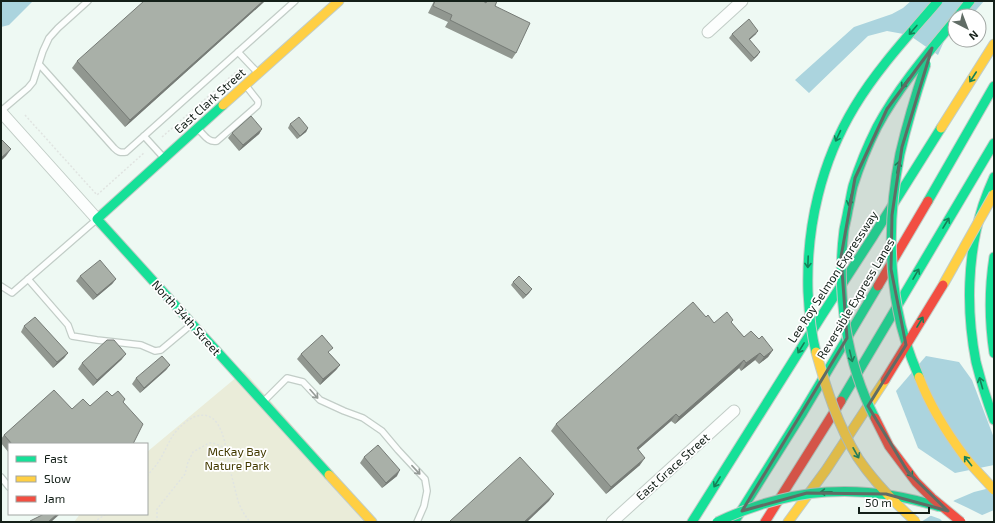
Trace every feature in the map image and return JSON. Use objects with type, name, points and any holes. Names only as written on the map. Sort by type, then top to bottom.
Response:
[{"type":"main road","name":"East Clark Street","points":[[96,219],[339,1]]},
{"type":"main road","points":[[916,522],[877,482],[861,461],[844,431],[831,403],[811,328],[808,291],[808,256],[810,229],[819,189],[831,152],[844,123],[867,86],[938,1]]},
{"type":"main road","points":[[946,16],[926,62],[902,148],[895,186],[892,215],[891,269],[900,326],[907,349],[923,389],[935,412],[954,442],[975,470],[994,490]]},
{"type":"main road","points":[[947,30],[887,108],[869,143],[855,178],[847,212],[843,235],[841,278],[843,311],[849,349],[860,386],[875,420],[891,448],[917,482],[927,493],[965,521]]},
{"type":"main road","name":"Lee Roy Selmon Expressway","points":[[692,522],[994,44]]},
{"type":"main road","name":"Reversible Express Lanes","points":[[735,522],[771,465],[906,240],[994,86]]},
{"type":"main road","points":[[765,522],[854,381],[994,143]]},
{"type":"main road","points":[[994,177],[982,209],[974,245],[970,296],[971,329],[975,360],[994,420]]},
{"type":"main road","points":[[788,522],[827,468],[885,380],[937,294],[994,194]]},
{"type":"main road","name":"North 34th Street","points":[[96,219],[372,522]]},
{"type":"main road","points":[[994,256],[990,291],[990,323],[994,353]]},
{"type":"main road","points":[[721,493],[753,425]]},
{"type":"main road","points":[[717,522],[748,509],[778,499],[807,494],[836,492],[886,494],[912,499],[938,507],[965,521]]},
{"type":"street","points":[[708,32],[742,1]]},
{"type":"street","name":"North 34th Street","points":[[2,115],[96,219]]},
{"type":"street","name":"East Grace Street","points":[[612,522],[734,411]]},
{"type":"lane","points":[[2,115],[33,82],[43,50],[49,38],[88,1]]},
{"type":"lane","points":[[39,64],[118,151],[122,153],[126,152],[295,1]]},
{"type":"lane","points":[[238,52],[258,74]]},
{"type":"lane","points":[[198,128],[209,140],[212,142],[217,141],[257,106],[258,101],[246,85]]},
{"type":"lane","points":[[144,136],[164,159]]},
{"type":"lane","points":[[1,286],[12,293],[96,219]]},
{"type":"lane","points":[[28,279],[68,325],[72,336],[141,345],[155,351],[161,350],[192,324]]},
{"type":"lane","points":[[263,402],[287,378],[303,382],[320,400],[363,418],[382,430],[425,479],[427,491],[424,506],[417,522]]},
{"type":"lane","points":[[1,477],[8,486]]},
{"type":"path","points":[[162,137],[238,70]]},
{"type":"path","points":[[25,115],[97,195],[145,152]]},
{"type":"path","points":[[148,475],[157,464],[178,428],[194,417],[201,415],[208,416],[214,420],[223,435],[239,503],[250,522]]},
{"type":"path","points":[[157,522],[157,509],[184,474],[193,452],[209,443],[226,448]]},
{"type":"path","points":[[94,522],[104,515]]},
{"type":"highlighted area","points":[[932,48],[902,147],[892,215],[891,269],[906,345],[868,406],[908,472],[948,511],[886,494],[807,493],[742,511],[847,338],[841,257],[855,178],[887,109]]},
{"type":"green space","name":"McKay Bay Nature Park","points":[[244,371],[378,522],[74,522],[79,515],[148,515],[148,451]]},
{"type":"water","points":[[1,1],[33,1],[9,25],[1,27]]},
{"type":"water","points":[[911,1],[984,1],[978,8],[947,8],[947,34],[938,55],[909,35],[887,31],[868,36],[809,93],[795,80],[854,27],[892,14],[903,8]]},
{"type":"water","points":[[926,356],[959,362],[972,380],[994,438],[994,465],[955,473],[918,448],[896,391]]},
{"type":"water","points":[[994,487],[994,510],[966,522],[921,522],[955,500],[974,492]]},
{"type":"pier","points":[[951,500],[984,516],[971,522],[943,522],[940,519],[929,515]]},
{"type":"building","points":[[144,1],[263,1],[130,120],[77,61]]},
{"type":"building","points":[[435,1],[483,1],[486,3],[487,1],[497,1],[495,6],[530,23],[516,53],[450,20],[452,15],[433,6]]},
{"type":"building","points":[[749,19],[758,31],[749,39],[760,52],[754,58],[732,34]]},
{"type":"building","points":[[251,116],[262,129],[243,145],[232,133]]},
{"type":"building","points":[[299,117],[308,128],[300,136],[290,124]]},
{"type":"building","points":[[1,139],[11,149],[1,158]]},
{"type":"building","points":[[100,260],[116,279],[97,295],[80,276]]},
{"type":"building","points":[[519,276],[532,289],[526,295],[513,282]]},
{"type":"building","points":[[693,302],[706,317],[708,315],[714,323],[727,312],[733,320],[731,322],[744,337],[751,331],[759,339],[762,336],[773,350],[764,357],[760,353],[746,363],[744,360],[679,417],[676,414],[637,448],[645,458],[611,487],[556,424]]},
{"type":"building","points":[[35,317],[68,353],[57,362],[24,326]]},
{"type":"building","points":[[322,335],[333,348],[328,352],[340,365],[323,379],[301,354]]},
{"type":"building","points":[[107,340],[114,340],[126,354],[97,380],[82,363]]},
{"type":"building","points":[[162,356],[170,365],[144,388],[136,378]]},
{"type":"building","points":[[54,390],[72,409],[83,399],[90,406],[107,391],[112,396],[118,391],[125,399],[123,402],[143,424],[134,443],[11,443],[4,435]]},
{"type":"building","points":[[378,445],[400,470],[386,483],[364,457]]},
{"type":"building","points":[[520,457],[554,494],[524,522],[450,521]]},
{"type":"building","points":[[42,515],[56,515],[48,522],[30,521]]},
{"type":"traffic: fast","points":[[816,352],[810,315],[808,268],[813,219],[825,172],[843,127],[864,92],[894,52],[938,1]]},
{"type":"traffic: fast","points":[[964,8],[970,1]]},
{"type":"traffic: fast","points":[[875,418],[865,397],[857,374],[850,351],[846,327],[841,278],[844,228],[853,186],[870,141],[877,127],[904,85],[947,30]]},
{"type":"traffic: fast","points":[[919,377],[912,361],[898,311],[893,272],[892,213],[900,154],[926,64]]},
{"type":"traffic: fast","points":[[928,201],[994,86]]},
{"type":"traffic: fast","points":[[223,105],[97,219],[329,475]]},
{"type":"traffic: fast","points":[[692,522],[941,128]]},
{"type":"traffic: fast","points":[[841,401],[994,143]]},
{"type":"traffic: fast","points":[[994,177],[983,205],[978,224],[971,263],[970,283],[971,323],[976,362],[994,420]]},
{"type":"traffic: fast","points":[[994,257],[990,305],[994,353]]},
{"type":"traffic: fast","points":[[736,519],[803,412],[878,286]]},
{"type":"traffic: fast","points":[[717,522],[745,510],[772,501],[799,495],[827,492],[882,494],[911,499],[940,507]]},
{"type":"traffic: slow","points":[[223,105],[339,1]]},
{"type":"traffic: slow","points":[[941,128],[994,44]]},
{"type":"traffic: slow","points":[[943,285],[994,194]]},
{"type":"traffic: slow","points":[[816,352],[833,406],[844,433],[858,458],[885,492],[916,522]]},
{"type":"traffic: slow","points":[[919,377],[939,419],[968,461],[994,490]]},
{"type":"traffic: slow","points":[[788,522],[826,470],[885,380]]},
{"type":"traffic: slow","points":[[329,475],[372,522]]},
{"type":"traffic: jam","points":[[878,286],[928,201]]},
{"type":"traffic: jam","points":[[885,380],[943,285]]},
{"type":"traffic: jam","points":[[765,522],[841,401]]},
{"type":"traffic: jam","points":[[875,418],[889,446],[916,482],[932,498],[961,522]]}]
